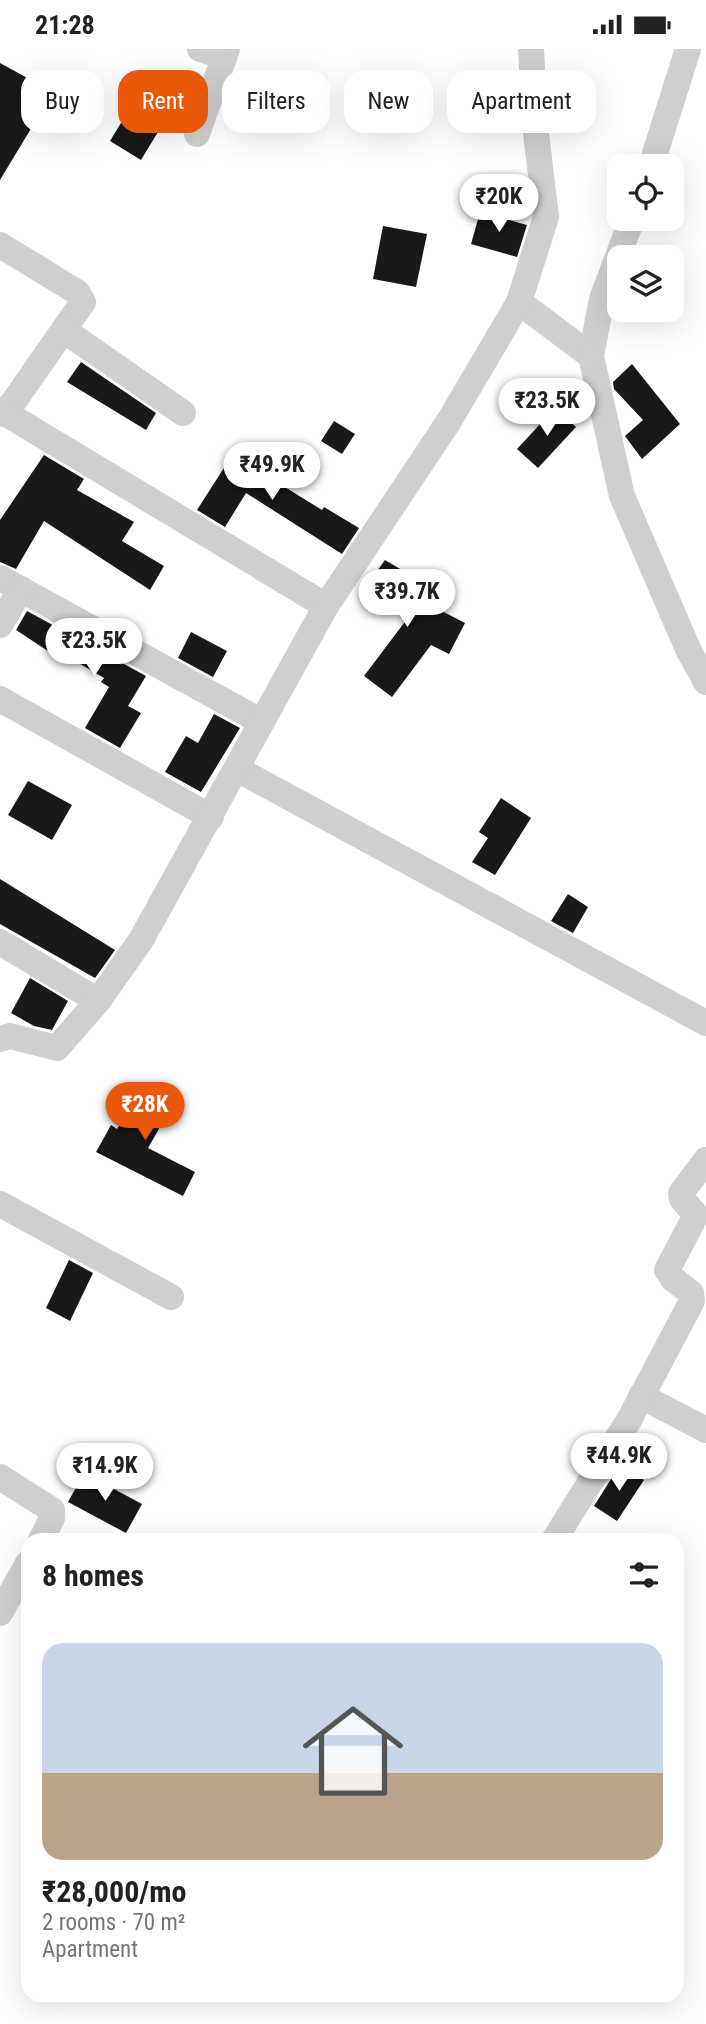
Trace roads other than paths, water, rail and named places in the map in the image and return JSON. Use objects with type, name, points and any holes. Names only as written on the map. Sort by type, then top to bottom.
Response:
[{"type":"street","points":[[0,1039],[10,1036],[57,1048],[98,1001],[141,940],[327,606],[449,421],[519,302],[546,217],[535,125],[531,49]]},
{"type":"street","points":[[197,134],[217,52]]},
{"type":"street","points":[[656,154],[694,57]]},
{"type":"street","points":[[627,231],[601,299],[591,356],[622,496],[688,649],[706,682]]},
{"type":"street","points":[[0,245],[82,297],[80,308],[65,331],[3,412],[327,606]]},
{"type":"street","points":[[519,302],[591,356]]},
{"type":"street","points":[[65,331],[183,413]]},
{"type":"street","points":[[0,625],[11,583],[262,722]]},
{"type":"street","points":[[0,699],[211,817]]},
{"type":"street","points":[[237,769],[706,1023]]},
{"type":"street","points":[[0,942],[98,1001]]},
{"type":"street","points":[[558,1533],[641,1396],[693,1296],[667,1270],[696,1215],[682,1199],[683,1187],[706,1160]]},
{"type":"street","points":[[0,1204],[171,1297]]},
{"type":"street","points":[[641,1396],[706,1430]]},
{"type":"street","points":[[0,1477],[52,1510],[52,1518],[44,1533]]},
{"type":"street","points":[[0,1613],[21,1576]]}]
